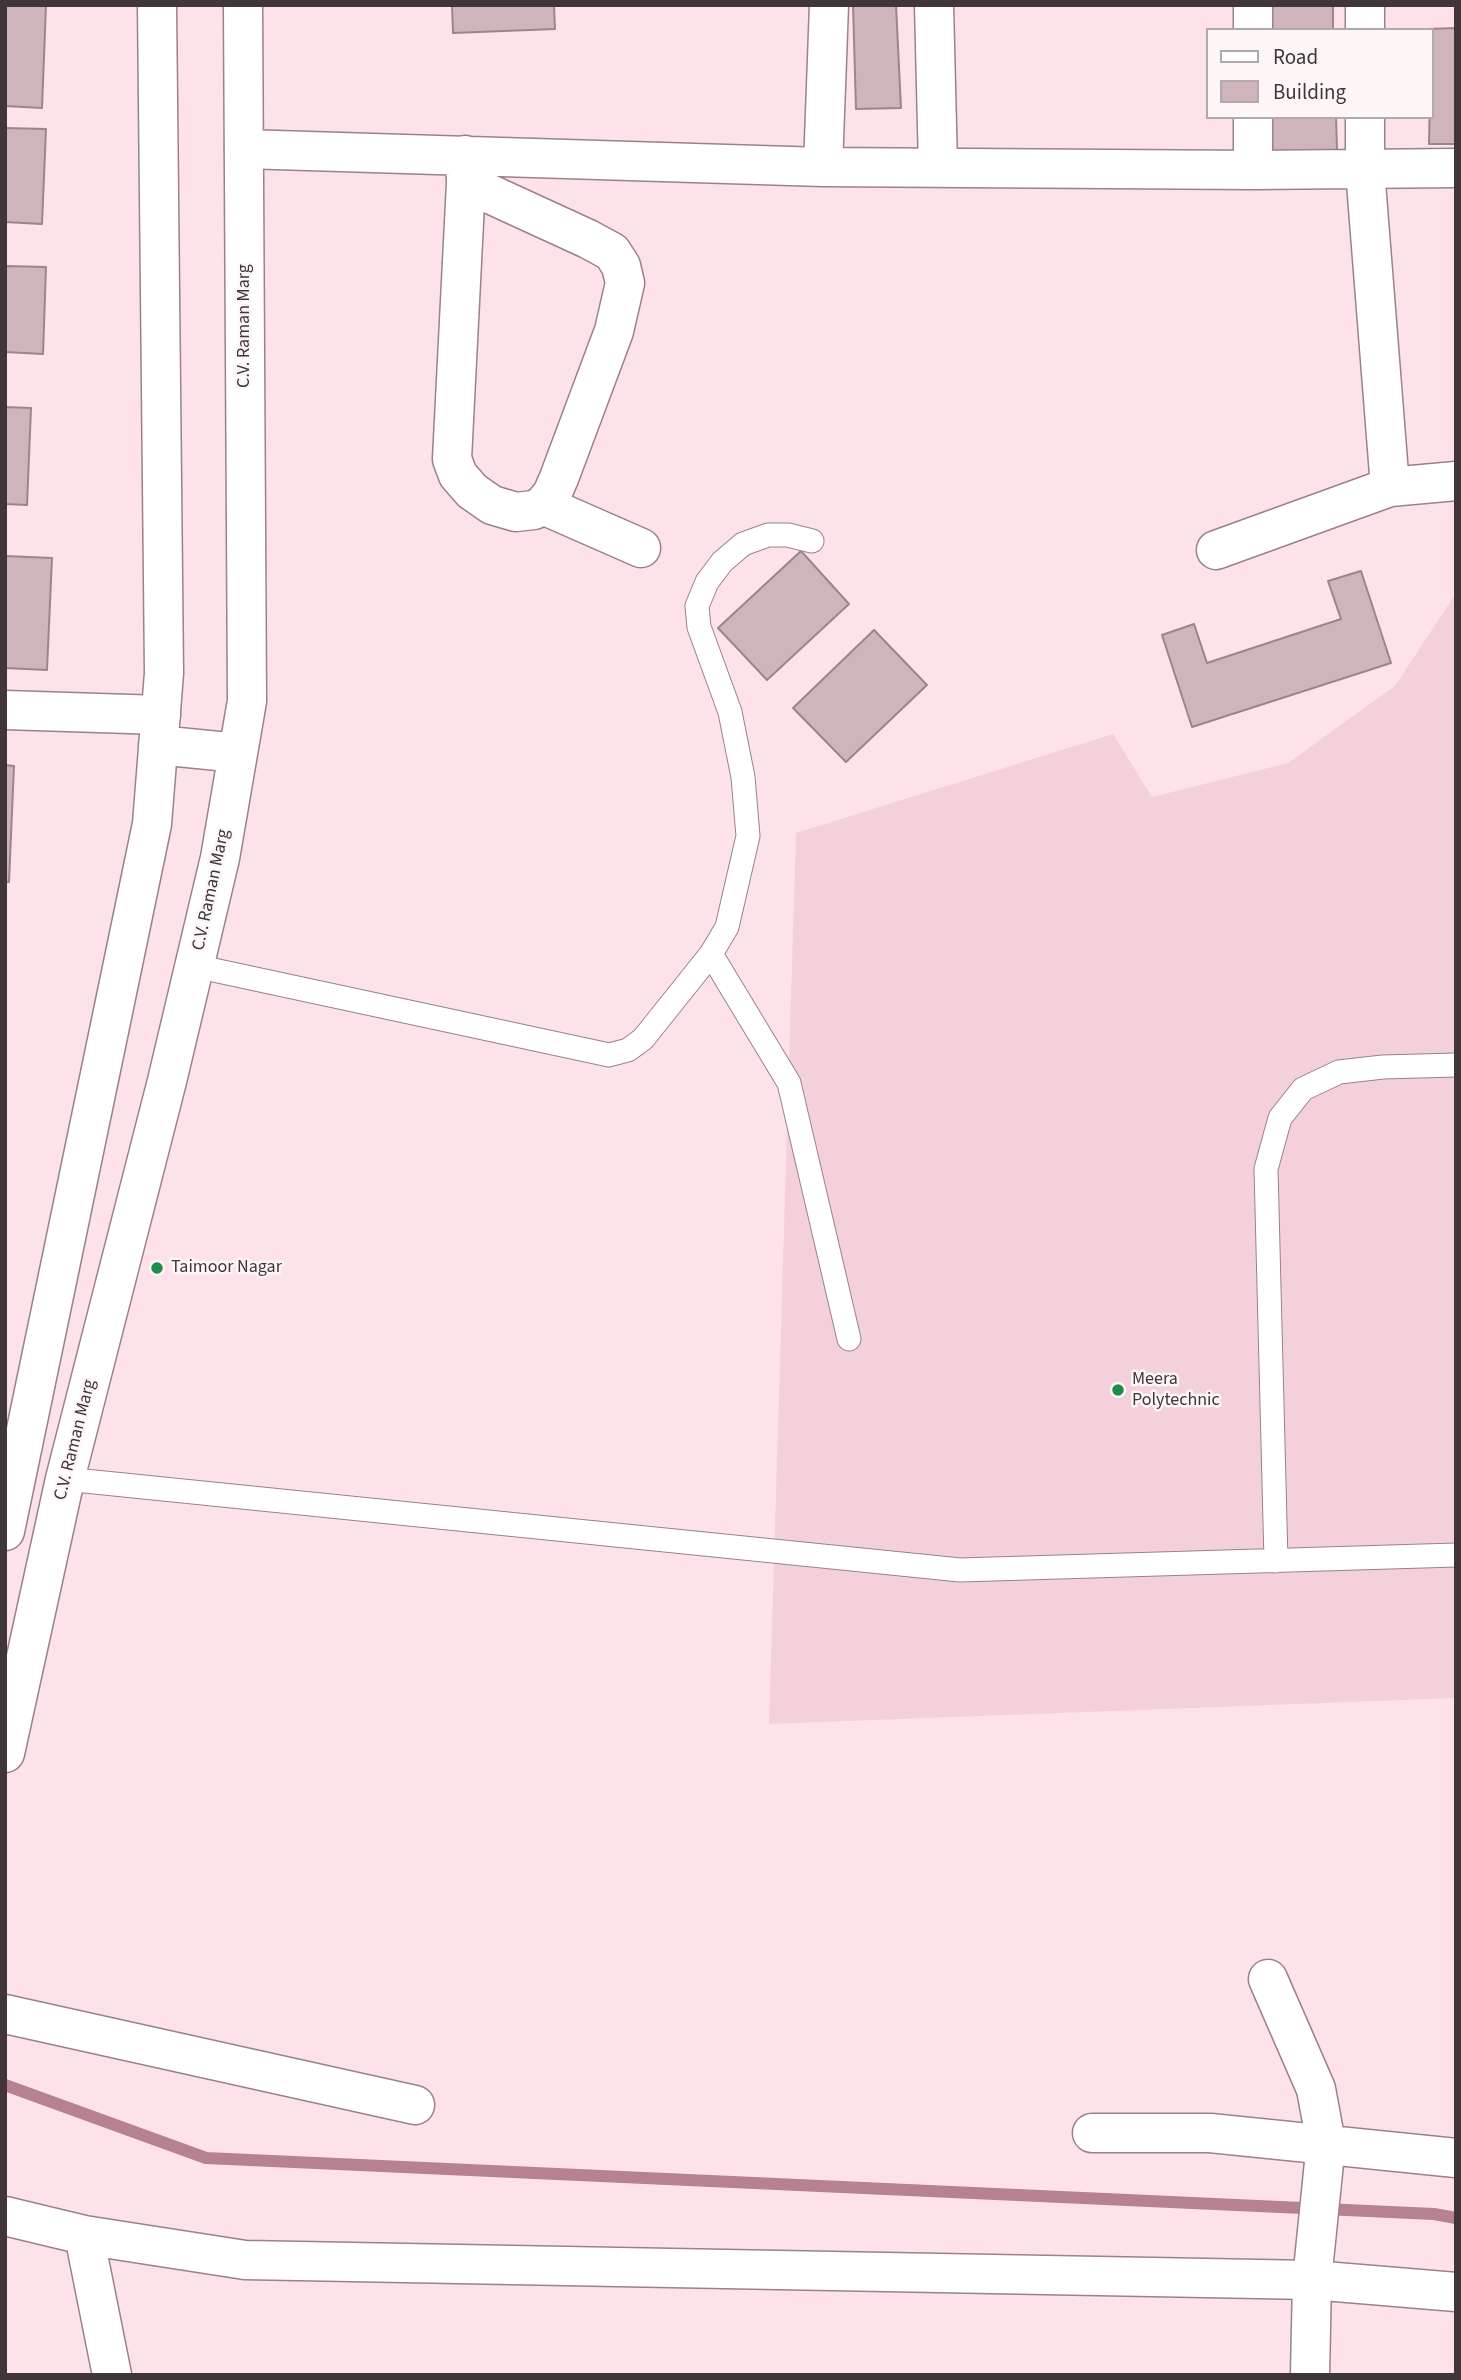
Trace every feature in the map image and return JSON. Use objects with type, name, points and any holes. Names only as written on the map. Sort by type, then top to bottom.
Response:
[{"type":"street","points":[[5,1531],[152,824],[164,673],[157,5]]},
{"type":"street","name":"C.V. Raman Marg","points":[[5,1753],[65,1479],[220,858],[247,701],[243,5]]},
{"type":"street","points":[[822,167],[829,5]]},
{"type":"street","points":[[934,5],[938,167]]},
{"type":"street","points":[[1253,5],[1253,28]]},
{"type":"street","points":[[1365,5],[1365,28]]},
{"type":"street","points":[[1253,119],[1253,170]]},
{"type":"street","points":[[1365,119],[1365,170],[1390,487]]},
{"type":"street","points":[[244,149],[466,169],[1456,168]]},
{"type":"street","points":[[466,169],[612,252],[621,266],[625,283],[614,331],[559,478],[552,494],[543,505],[534,510],[516,512],[492,505],[471,491],[458,475],[452,459],[466,169]]},
{"type":"street","points":[[1216,550],[1390,487],[1456,481]]},
{"type":"street","points":[[543,505],[641,548]]},
{"type":"street","points":[[5,710],[159,730],[238,753]]},
{"type":"street","points":[[1268,1979],[1315,2089],[1326,2143],[1312,2280],[1310,2375]]},
{"type":"street","points":[[5,2014],[415,2105]]},
{"type":"street","points":[[1092,2133],[1210,2133],[1456,2158]]},
{"type":"street","points":[[5,2216],[84,2235],[245,2260],[1312,2280],[1456,2292]]},
{"type":"street","points":[[84,2235],[112,2375]]},
{"type":"lane","points":[[195,966],[609,1055],[628,1050],[643,1039],[711,954],[727,927],[748,836],[743,777],[730,712],[699,627],[697,606],[707,582],[722,562],[743,544],[768,535],[788,535],[812,541]]},
{"type":"lane","points":[[711,954],[789,1083],[849,1339]]},
{"type":"lane","points":[[1276,1561],[1266,1169],[1280,1118],[1303,1089],[1339,1072],[1382,1067],[1456,1065]]},
{"type":"lane","points":[[65,1479],[960,1570],[1456,1555]]},
{"type":"shaded area","name":"Meera Polytechnic","points":[[1456,593],[1456,1698],[769,1724],[796,833],[1113,734],[1152,797],[1288,763],[1395,686]]},
{"type":"building","points":[[5,5],[46,5],[42,108],[5,106]]},
{"type":"building","points":[[452,5],[554,5],[555,29],[453,33]]},
{"type":"building","points":[[853,5],[896,5],[901,108],[856,109]]},
{"type":"building","points":[[1259,5],[1333,5],[1333,28],[1260,28]]},
{"type":"building","points":[[1456,28],[1456,144],[1429,144],[1429,119],[1433,119],[1433,29]]},
{"type":"building","points":[[1263,119],[1336,119],[1337,150],[1264,152]]},
{"type":"building","points":[[5,128],[46,129],[42,224],[5,222]]},
{"type":"building","points":[[5,266],[46,267],[43,354],[5,352]]},
{"type":"building","points":[[5,407],[31,408],[27,505],[5,504]]},
{"type":"building","points":[[801,551],[849,604],[767,680],[718,628]]},
{"type":"building","points":[[5,556],[52,558],[47,670],[5,668]]},
{"type":"building","points":[[1361,571],[1391,663],[1192,727],[1162,635],[1194,624],[1207,663],[1341,619],[1328,581]]},
{"type":"building","points":[[874,630],[927,685],[846,762],[793,708]]},
{"type":"building","points":[[5,765],[14,766],[9,882],[5,882]]},
{"type":"waterway","points":[[5,2085],[206,2158],[1434,2214],[1456,2218]]},
{"type":"place","name":"Taimoor Nagar","points":[[157,1268]]},
{"type":"place","name":"Meera Polytechnic","points":[[1118,1390]]}]
